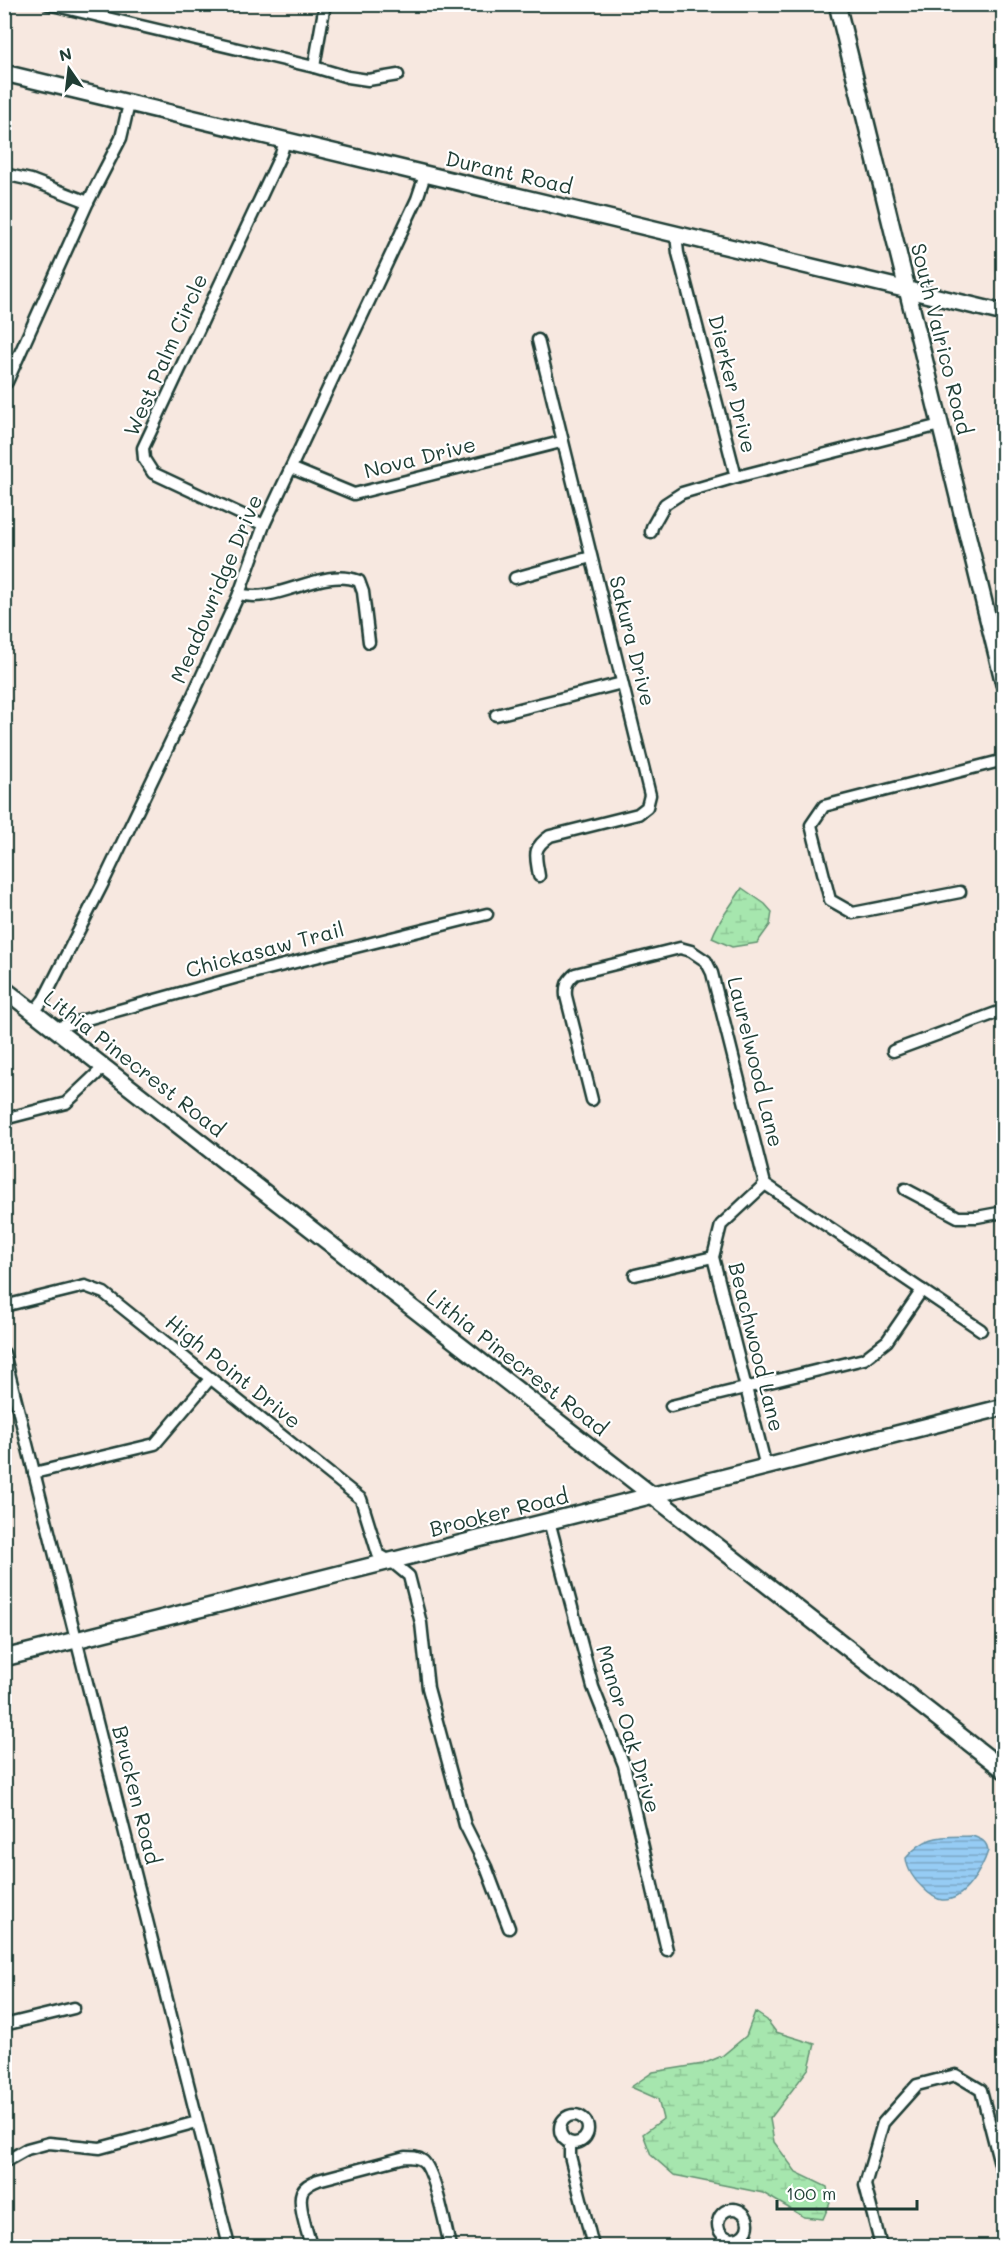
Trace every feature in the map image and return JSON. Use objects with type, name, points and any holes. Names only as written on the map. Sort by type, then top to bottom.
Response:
[{"type":"street","points":[[48,4],[348,77],[368,80],[398,75]]},
{"type":"street","points":[[314,67],[325,4]]},
{"type":"street","name":"South Valrico Road","points":[[837,4],[1004,684]]},
{"type":"street","name":"Durant Road","points":[[4,73],[1004,313]]},
{"type":"street","points":[[4,382],[7,382],[88,202],[121,138],[129,104]]},
{"type":"street","name":"West Palm Circle","points":[[264,525],[153,473],[146,465],[143,448],[281,154],[285,141]]},
{"type":"street","points":[[4,174],[31,180],[88,202]]},
{"type":"street","name":"Meadowridge Drive","points":[[34,1012],[44,999],[102,885],[239,594],[264,525],[417,199],[425,175]]},
{"type":"street","name":"Dierker Drive","points":[[676,234],[678,253],[736,477],[940,425]]},
{"type":"street","name":"Sakura Drive","points":[[538,340],[561,442],[650,795],[647,807],[638,814],[550,836],[539,844],[536,853],[539,876]]},
{"type":"street","name":"Nova Drive","points":[[291,468],[354,494],[561,442]]},
{"type":"street","points":[[651,532],[665,504],[682,493],[736,477]]},
{"type":"street","points":[[515,578],[591,557]]},
{"type":"street","points":[[239,594],[254,597],[329,579],[349,577],[359,581],[363,592],[369,642]]},
{"type":"street","points":[[496,715],[622,683]]},
{"type":"street","points":[[960,892],[853,913],[830,900],[811,825],[824,806],[1004,760]]},
{"type":"street","name":"Chickasaw Trail","points":[[54,1028],[252,973],[487,914]]},
{"type":"street","name":"Laurelwood Lane","points":[[592,1100],[566,996],[569,979],[575,975],[680,948],[691,951],[706,961],[712,973],[765,1184]]},
{"type":"street","name":"Lithia Pinecrest Road","points":[[4,989],[1004,1770]]},
{"type":"street","points":[[893,1051],[1004,1010]]},
{"type":"street","points":[[4,1119],[66,1103],[104,1067]]},
{"type":"street","points":[[765,1184],[981,1330]]},
{"type":"street","name":"Beachwood Lane","points":[[765,1184],[721,1225],[713,1257],[766,1467]]},
{"type":"street","points":[[905,1189],[958,1217],[977,1217],[1004,1212]]},
{"type":"street","points":[[635,1275],[713,1257]]},
{"type":"street","name":"High Point Drive","points":[[4,1306],[85,1286],[104,1293],[361,1499],[378,1554],[409,1576],[421,1623],[428,1688],[465,1825],[486,1866],[509,1928]]},
{"type":"street","points":[[671,1406],[864,1359],[887,1341],[922,1290]]},
{"type":"street","name":"Brucken Road","points":[[4,1353],[229,2247]]},
{"type":"street","points":[[34,1473],[155,1444],[210,1379]]},
{"type":"street","name":"Brooker Road","points":[[4,1658],[1004,1407]]},
{"type":"street","name":"Manor Oak Drive","points":[[549,1521],[593,1687],[624,1765],[667,1950]]},
{"type":"street","points":[[4,2025],[74,2008]]},
{"type":"street","points":[[881,2247],[866,2185],[883,2123],[917,2085],[957,2075],[981,2090],[1004,2179]]},
{"type":"street","points":[[4,2162],[27,2149],[49,2144],[100,2148],[197,2122]]},
{"type":"street","points":[[570,2143],[570,2156],[593,2247]]},
{"type":"street","points":[[311,2247],[301,2200],[302,2193],[308,2185],[318,2180],[405,2157],[415,2157],[428,2166],[450,2247]]},
{"type":"green space","points":[[742,888],[765,904],[772,912],[770,925],[757,943],[732,947],[712,938],[721,919]]},
{"type":"green space","points":[[755,2012],[767,2020],[776,2032],[815,2044],[809,2068],[770,2119],[774,2142],[796,2172],[827,2187],[830,2203],[823,2219],[804,2217],[763,2193],[674,2175],[651,2155],[643,2134],[663,2119],[658,2099],[631,2087],[653,2072],[703,2064],[722,2056],[746,2036]]},
{"type":"water","points":[[972,1836],[983,1841],[988,1851],[977,1875],[958,1896],[942,1900],[933,1897],[914,1878],[906,1858],[928,1840]]}]
